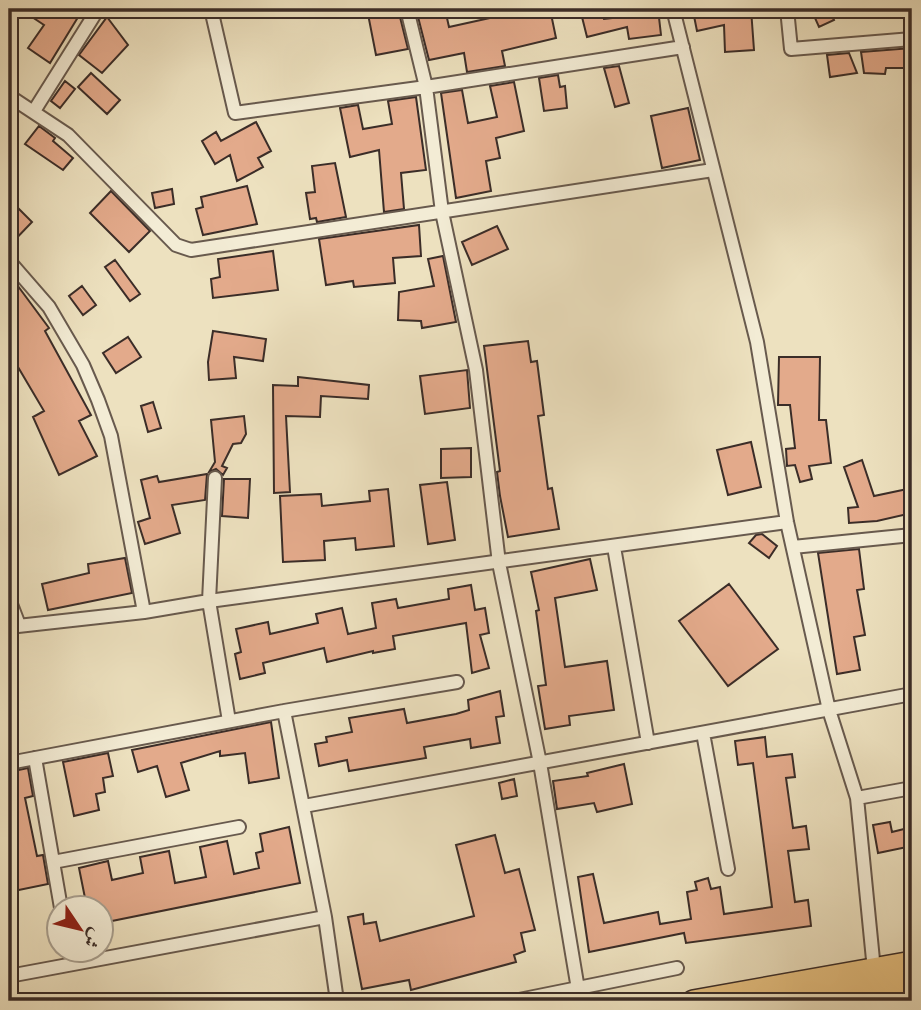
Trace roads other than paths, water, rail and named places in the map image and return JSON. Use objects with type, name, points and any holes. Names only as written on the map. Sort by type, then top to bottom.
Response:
[{"type":"main road","points":[[807,1001],[876,987],[912,962]]},
{"type":"main road","points":[[693,1001],[912,982]]},
{"type":"street","points":[[34,111],[98,9]]},
{"type":"street","points":[[211,9],[235,113],[426,87],[683,47]]},
{"type":"street","points":[[407,9],[426,87],[442,212],[476,370],[499,563],[540,763],[580,996]]},
{"type":"street","points":[[673,9],[757,342],[787,523],[830,710],[857,798],[876,987]]},
{"type":"street","points":[[787,9],[791,50],[912,38]]},
{"type":"street","points":[[9,96],[34,111],[93,158],[176,245],[191,250],[713,170]]},
{"type":"street","points":[[9,261],[49,307],[83,365],[98,400],[111,436],[144,612]]},
{"type":"street","points":[[215,478],[209,601],[229,721]]},
{"type":"street","points":[[9,599],[14,626],[144,612],[787,523]]},
{"type":"street","points":[[793,547],[912,535]]},
{"type":"street","points":[[614,547],[648,743]]},
{"type":"street","points":[[9,763],[284,711],[457,682]]},
{"type":"street","points":[[304,806],[912,694]]},
{"type":"street","points":[[284,711],[325,917],[337,1001]]},
{"type":"street","points":[[703,733],[729,869]]},
{"type":"street","points":[[34,758],[58,894]]},
{"type":"street","points":[[857,798],[912,788]]},
{"type":"street","points":[[52,862],[239,827]]},
{"type":"street","points":[[116,956],[325,917]]},
{"type":"street","points":[[9,976],[72,964]]},
{"type":"street","points":[[514,1001],[580,996],[677,968]]}]
